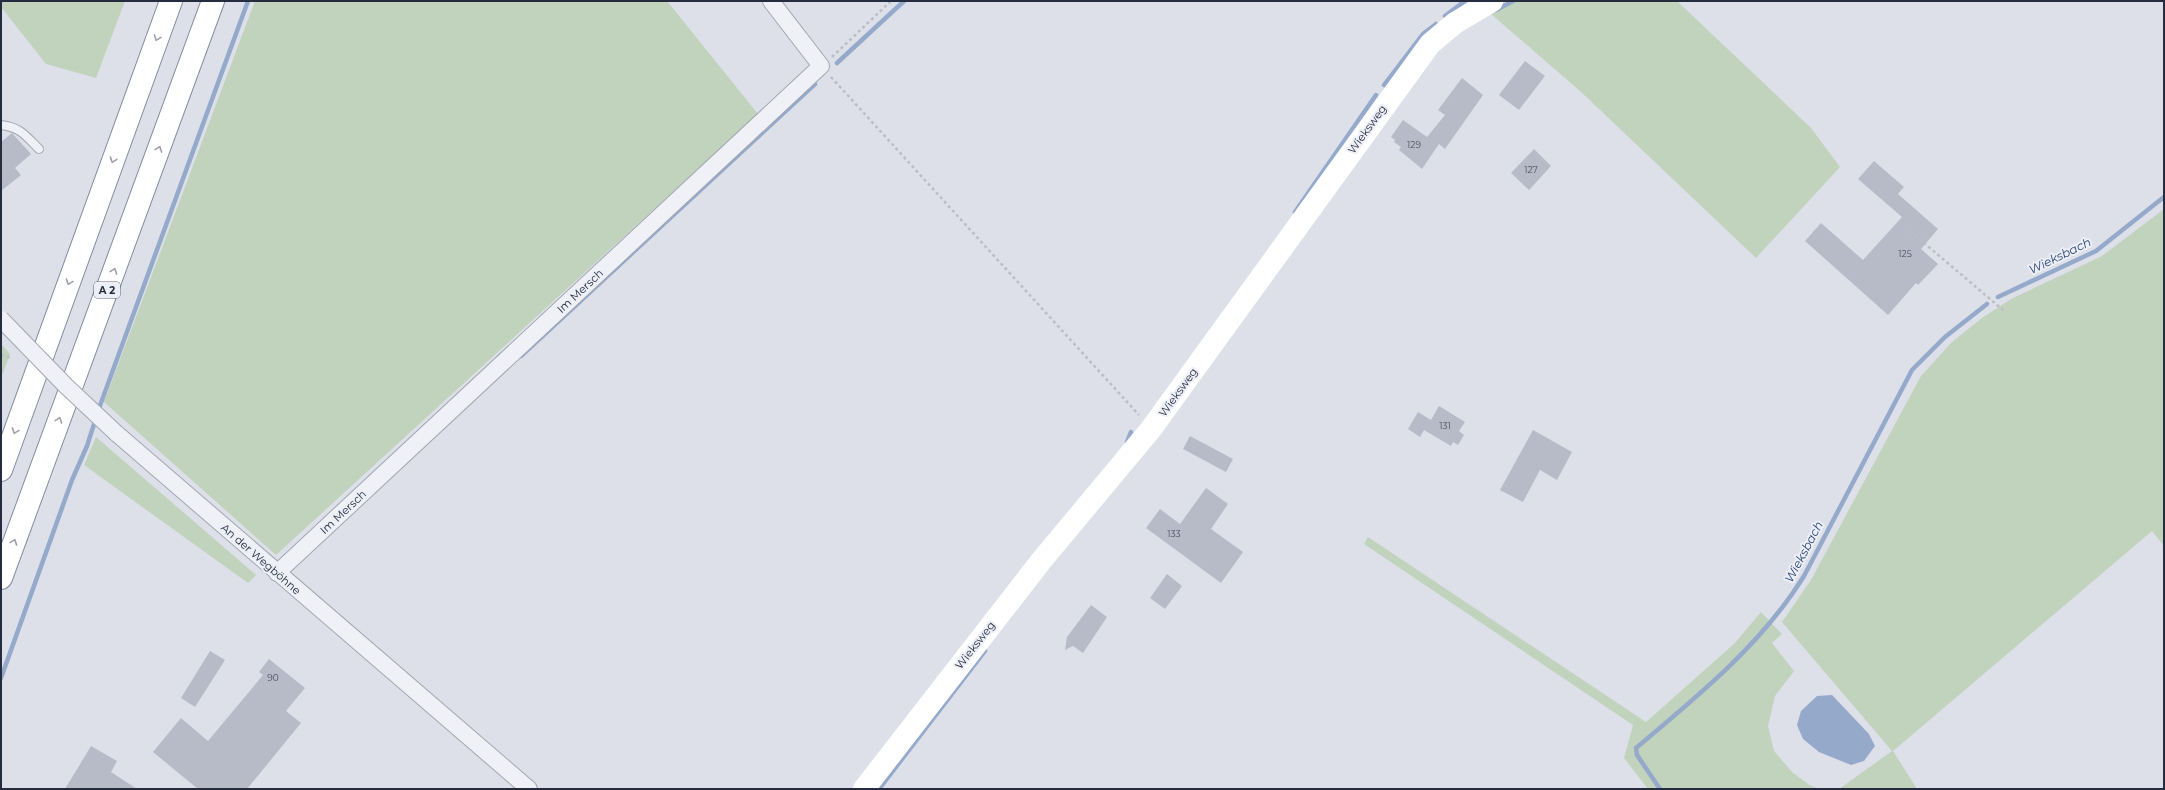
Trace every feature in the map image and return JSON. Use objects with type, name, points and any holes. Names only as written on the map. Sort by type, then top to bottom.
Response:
[{"type":"main road","points":[[1,470],[171,1]]},
{"type":"main road","name":"A 2","points":[[1,578],[213,1]]},
{"type":"main road","name":"Wieksweg","points":[[864,789],[1041,561],[1151,429],[1430,44],[1455,23],[1492,1]]},
{"type":"street","points":[[771,1],[821,66]]},
{"type":"street","name":"Im Mersch","points":[[277,573],[821,66]]},
{"type":"street","name":"An der Wegböhne","points":[[1,320],[66,386],[116,433],[529,789]]},
{"type":"lane","points":[[1,125],[13,126],[21,131],[39,149]]},
{"type":"path","points":[[891,1],[821,66],[1151,429]]},
{"type":"path","points":[[1910,231],[2003,310]]},
{"type":"path","points":[[1,355],[11,358]]},
{"type":"green space","points":[[1,1],[125,1],[96,78],[46,64],[1,7]]},
{"type":"green space","points":[[255,1],[667,1],[758,114],[276,555],[104,402]]},
{"type":"green space","points":[[1517,1],[1677,1],[1811,128],[1840,167],[1756,258],[1580,91],[1491,14]]},
{"type":"green space","points":[[2164,209],[2164,546],[2152,531],[1893,751],[1917,789],[1839,789],[1892,751],[1782,622],[1811,580],[1921,376],[1952,342],[1982,318],[2011,299],[2102,256]]},
{"type":"green space","points":[[1,344],[10,354],[1,378]]},
{"type":"green space","points":[[96,437],[256,575],[248,583],[84,465]]},
{"type":"green space","points":[[1368,537],[1646,722],[1735,643],[1761,612],[1782,634],[1772,643],[1794,671],[1775,696],[1768,726],[1774,751],[1792,772],[1811,786],[1820,789],[1648,789],[1624,758],[1633,725],[1364,544]]},
{"type":"water","points":[[1832,695],[1869,734],[1875,746],[1864,761],[1851,765],[1819,752],[1803,739],[1797,725],[1801,711],[1817,696]]},
{"type":"building","points":[[1525,61],[1545,76],[1519,110],[1499,95]]},
{"type":"building","points":[[1462,78],[1483,95],[1445,149],[1439,144],[1422,169],[1399,150],[1401,147],[1394,142],[1395,140],[1391,137],[1403,120],[1427,137],[1445,115],[1438,110]]},
{"type":"building","points":[[12,133],[31,154],[15,168],[21,175],[1,191],[1,142]]},
{"type":"building","points":[[1534,149],[1551,166],[1529,190],[1511,173]]},
{"type":"building","points":[[1874,161],[1904,187],[1898,194],[1938,229],[1921,249],[1938,264],[1918,285],[1916,283],[1888,315],[1805,241],[1821,223],[1863,260],[1902,217],[1858,179]]},
{"type":"building","points":[[1439,406],[1465,422],[1459,431],[1464,435],[1458,445],[1453,442],[1451,446],[1424,430],[1420,437],[1408,429],[1418,412],[1431,420]]},
{"type":"building","points":[[1533,430],[1572,452],[1557,480],[1540,470],[1523,502],[1500,490]]},
{"type":"building","points":[[1190,436],[1233,459],[1226,472],[1183,449]]},
{"type":"building","points":[[1206,488],[1228,504],[1211,529],[1243,552],[1221,583],[1146,528],[1160,509],[1180,524]]},
{"type":"building","points":[[1167,574],[1182,586],[1165,609],[1150,598]]},
{"type":"building","points":[[1091,605],[1107,617],[1083,653],[1073,646],[1065,650],[1067,637]]},
{"type":"building","points":[[210,651],[225,660],[195,707],[181,698]]},
{"type":"building","points":[[269,659],[305,688],[286,711],[301,723],[247,789],[198,789],[153,752],[181,718],[208,741],[263,675],[259,672]]},
{"type":"building","points":[[91,746],[117,761],[111,772],[137,789],[65,789]]},
{"type":"waterway","points":[[98,411],[248,1]]},
{"type":"waterway","points":[[837,63],[904,1]]},
{"type":"waterway","points":[[1445,16],[1465,1]]},
{"type":"waterway","points":[[1496,10],[1513,1]]},
{"type":"waterway","points":[[1384,85],[1423,34],[1436,24]]},
{"type":"waterway","points":[[521,356],[815,84]]},
{"type":"waterway","points":[[1295,212],[1376,95]]},
{"type":"waterway","name":"Wieksbach","points":[[1998,297],[2096,251],[2164,197]]},
{"type":"waterway","name":"Wieksbach","points":[[1660,789],[1637,755],[1636,748],[1705,689],[1769,624],[1804,576],[1912,370],[1945,337],[1987,304]]},
{"type":"waterway","points":[[1,678],[72,480],[87,446],[96,418]]},
{"type":"waterway","points":[[1127,442],[1131,432]]},
{"type":"waterway","points":[[879,789],[985,651]]}]
